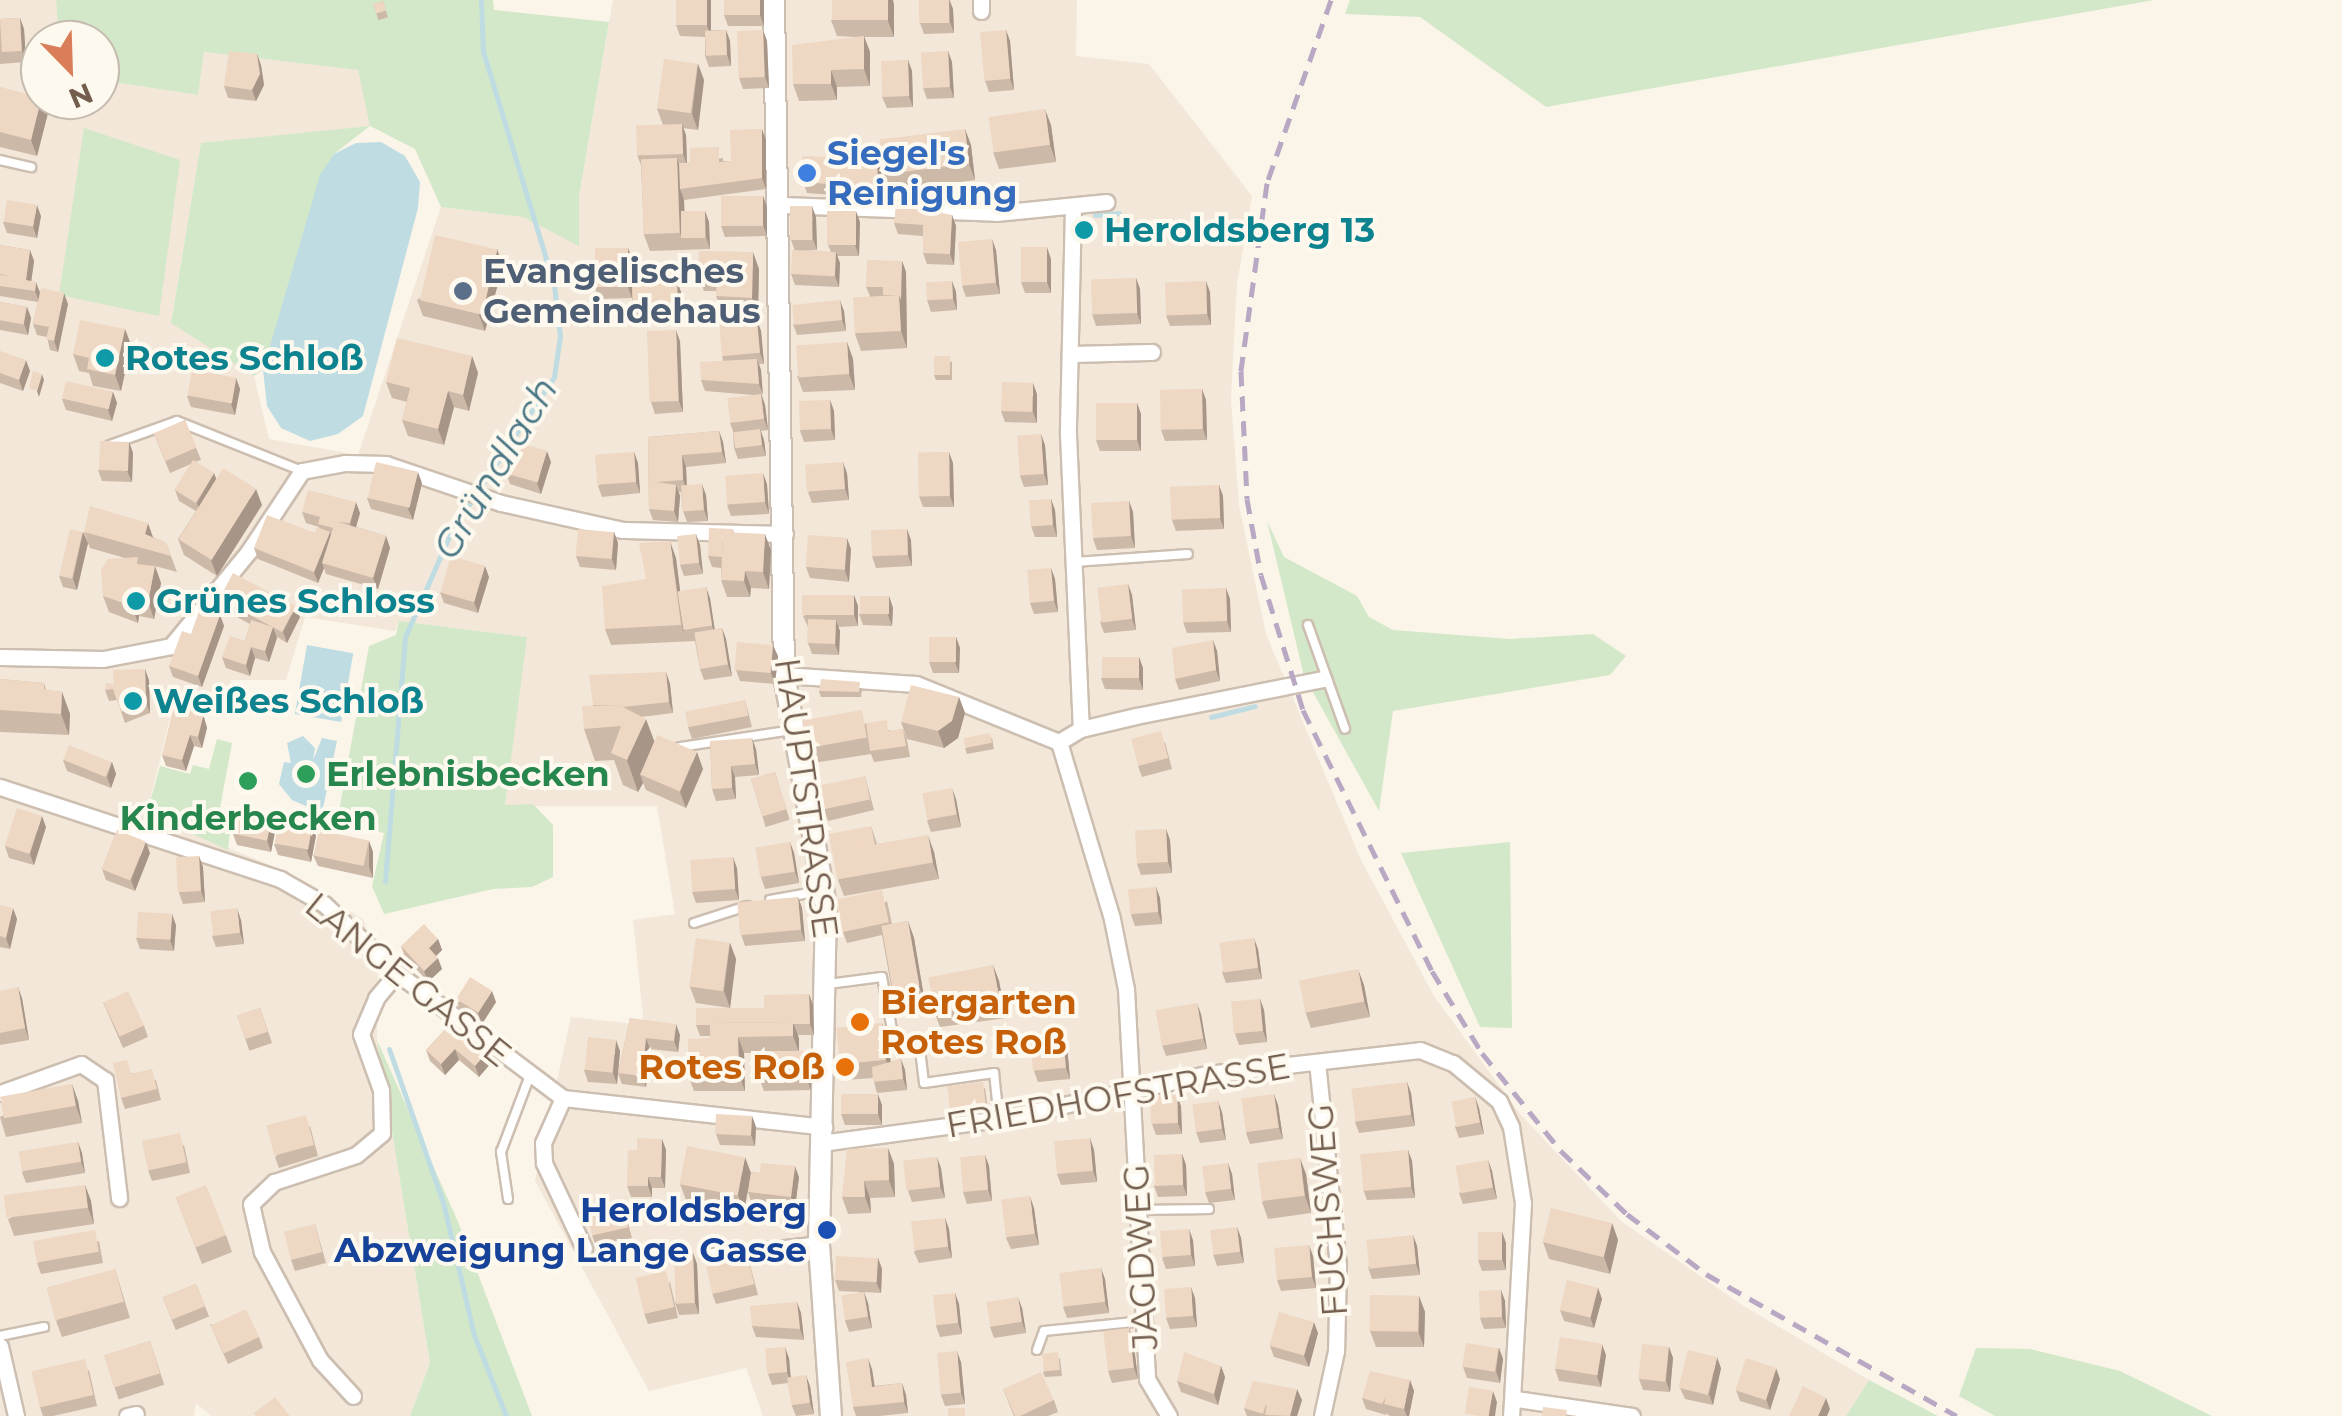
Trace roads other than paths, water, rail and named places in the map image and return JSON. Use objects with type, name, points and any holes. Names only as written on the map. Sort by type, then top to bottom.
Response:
[{"type":"street","name":"HAUPTSTRASSE","points":[[774,0],[790,350],[784,674],[824,890],[828,984],[819,1242],[831,1416]]},
{"type":"street","points":[[782,205],[996,213],[1106,202]]},
{"type":"street","points":[[1073,206],[1070,354],[1082,729]]},
{"type":"street","points":[[1070,354],[1152,352]]},
{"type":"street","points":[[0,657],[103,659],[170,646],[249,550],[302,471],[386,464],[500,503],[622,530],[785,534]]},
{"type":"street","points":[[784,674],[916,684],[1059,742],[1082,729],[1323,679]]},
{"type":"street","name":"JAGDWEG","points":[[1059,742],[1112,918],[1126,989],[1148,1379],[1169,1416]]},
{"type":"street","name":"LANGE GASSE","points":[[0,786],[280,879],[324,904],[397,972],[530,1078],[563,1098],[822,1135]]},
{"type":"street","points":[[353,1396],[320,1360],[262,1252],[252,1204],[274,1182],[356,1155],[382,1133],[381,1090],[361,1034],[376,998],[397,972]]},
{"type":"street","name":"FRIEDHOFSTRASSE","points":[[822,1135],[999,1119],[1207,1074],[1420,1050],[1466,1072],[1499,1101],[1511,1127],[1523,1203],[1516,1399],[1511,1416]]},
{"type":"street","name":"FUCHSWEG","points":[[1317,1062],[1338,1266],[1336,1350],[1322,1416]]},
{"type":"street","points":[[0,1093],[81,1064],[105,1080],[119,1198]]},
{"type":"street","points":[[563,1098],[543,1143],[544,1163],[584,1248]]},
{"type":"street","points":[[0,1346],[16,1416]]},
{"type":"street","points":[[1516,1399],[1632,1416]]},
{"type":"lane","points":[[0,160],[31,168]]},
{"type":"lane","points":[[108,445],[177,421],[302,471]]},
{"type":"lane","points":[[1074,562],[1188,554]]},
{"type":"lane","points":[[1308,624],[1323,679],[1345,729]]},
{"type":"lane","points":[[680,747],[793,730]]},
{"type":"lane","points":[[694,923],[754,902],[824,890]]},
{"type":"lane","points":[[828,984],[882,977],[895,1044],[918,1041],[924,1083],[994,1074],[999,1119]]},
{"type":"lane","points":[[508,1199],[501,1152],[530,1078]]},
{"type":"lane","points":[[1139,1210],[1210,1209]]},
{"type":"lane","points":[[704,1254],[819,1242]]},
{"type":"lane","points":[[1038,1350],[1044,1331],[1144,1320]]},
{"type":"lane","points":[[0,1336],[44,1327]]},
{"type":"water","points":[[381,142],[405,156],[420,182],[418,208],[363,416],[338,434],[310,441],[281,428],[267,406],[263,370],[320,175],[334,154],[356,143]]},
{"type":"water","points":[[307,645],[353,653],[341,722],[295,714]]},
{"type":"water","name":"Erlebnisbecken","points":[[303,736],[315,748],[313,760],[322,738],[337,741],[322,813],[292,800],[279,784],[284,762],[291,763],[287,743]]},
{"type":"waterway","name":"Gründlach","points":[[385,881],[405,637],[452,530],[554,377],[560,336],[554,285],[483,52],[481,0]]},
{"type":"waterway","points":[[1095,215],[1119,213]]},
{"type":"waterway","points":[[1211,717],[1255,706]]},
{"type":"waterway","name":"Gründlach","points":[[389,1049],[443,1202],[474,1335],[506,1416]]},
{"type":"railway","points":[[1331,0],[1267,183],[1241,371],[1247,499],[1261,575],[1303,710],[1432,971],[1482,1053],[1561,1151],[1627,1214],[1706,1274],[1957,1416]]},
{"type":"place","name":"Siegel's Reinigung","points":[[807,173]]},
{"type":"place","name":"Heroldsberg 13","points":[[1084,230]]},
{"type":"place","name":"Evangelisches Gemeindehaus","points":[[463,291]]},
{"type":"place","name":"Rotes Schloß","points":[[105,358]]},
{"type":"place","name":"Grünes Schloss","points":[[136,601]]},
{"type":"place","name":"Weißes Schloß","points":[[133,701]]},
{"type":"place","name":"Erlebnisbecken","points":[[306,774]]},
{"type":"place","name":"Kinderbecken","points":[[248,781]]},
{"type":"place","name":"Biergarten Rotes Roß","points":[[860,1022]]},
{"type":"place","name":"Rotes Roß","points":[[845,1067]]},
{"type":"place","name":"Heroldsberg Abzweigung Lange Gasse","points":[[827,1230]]}]
